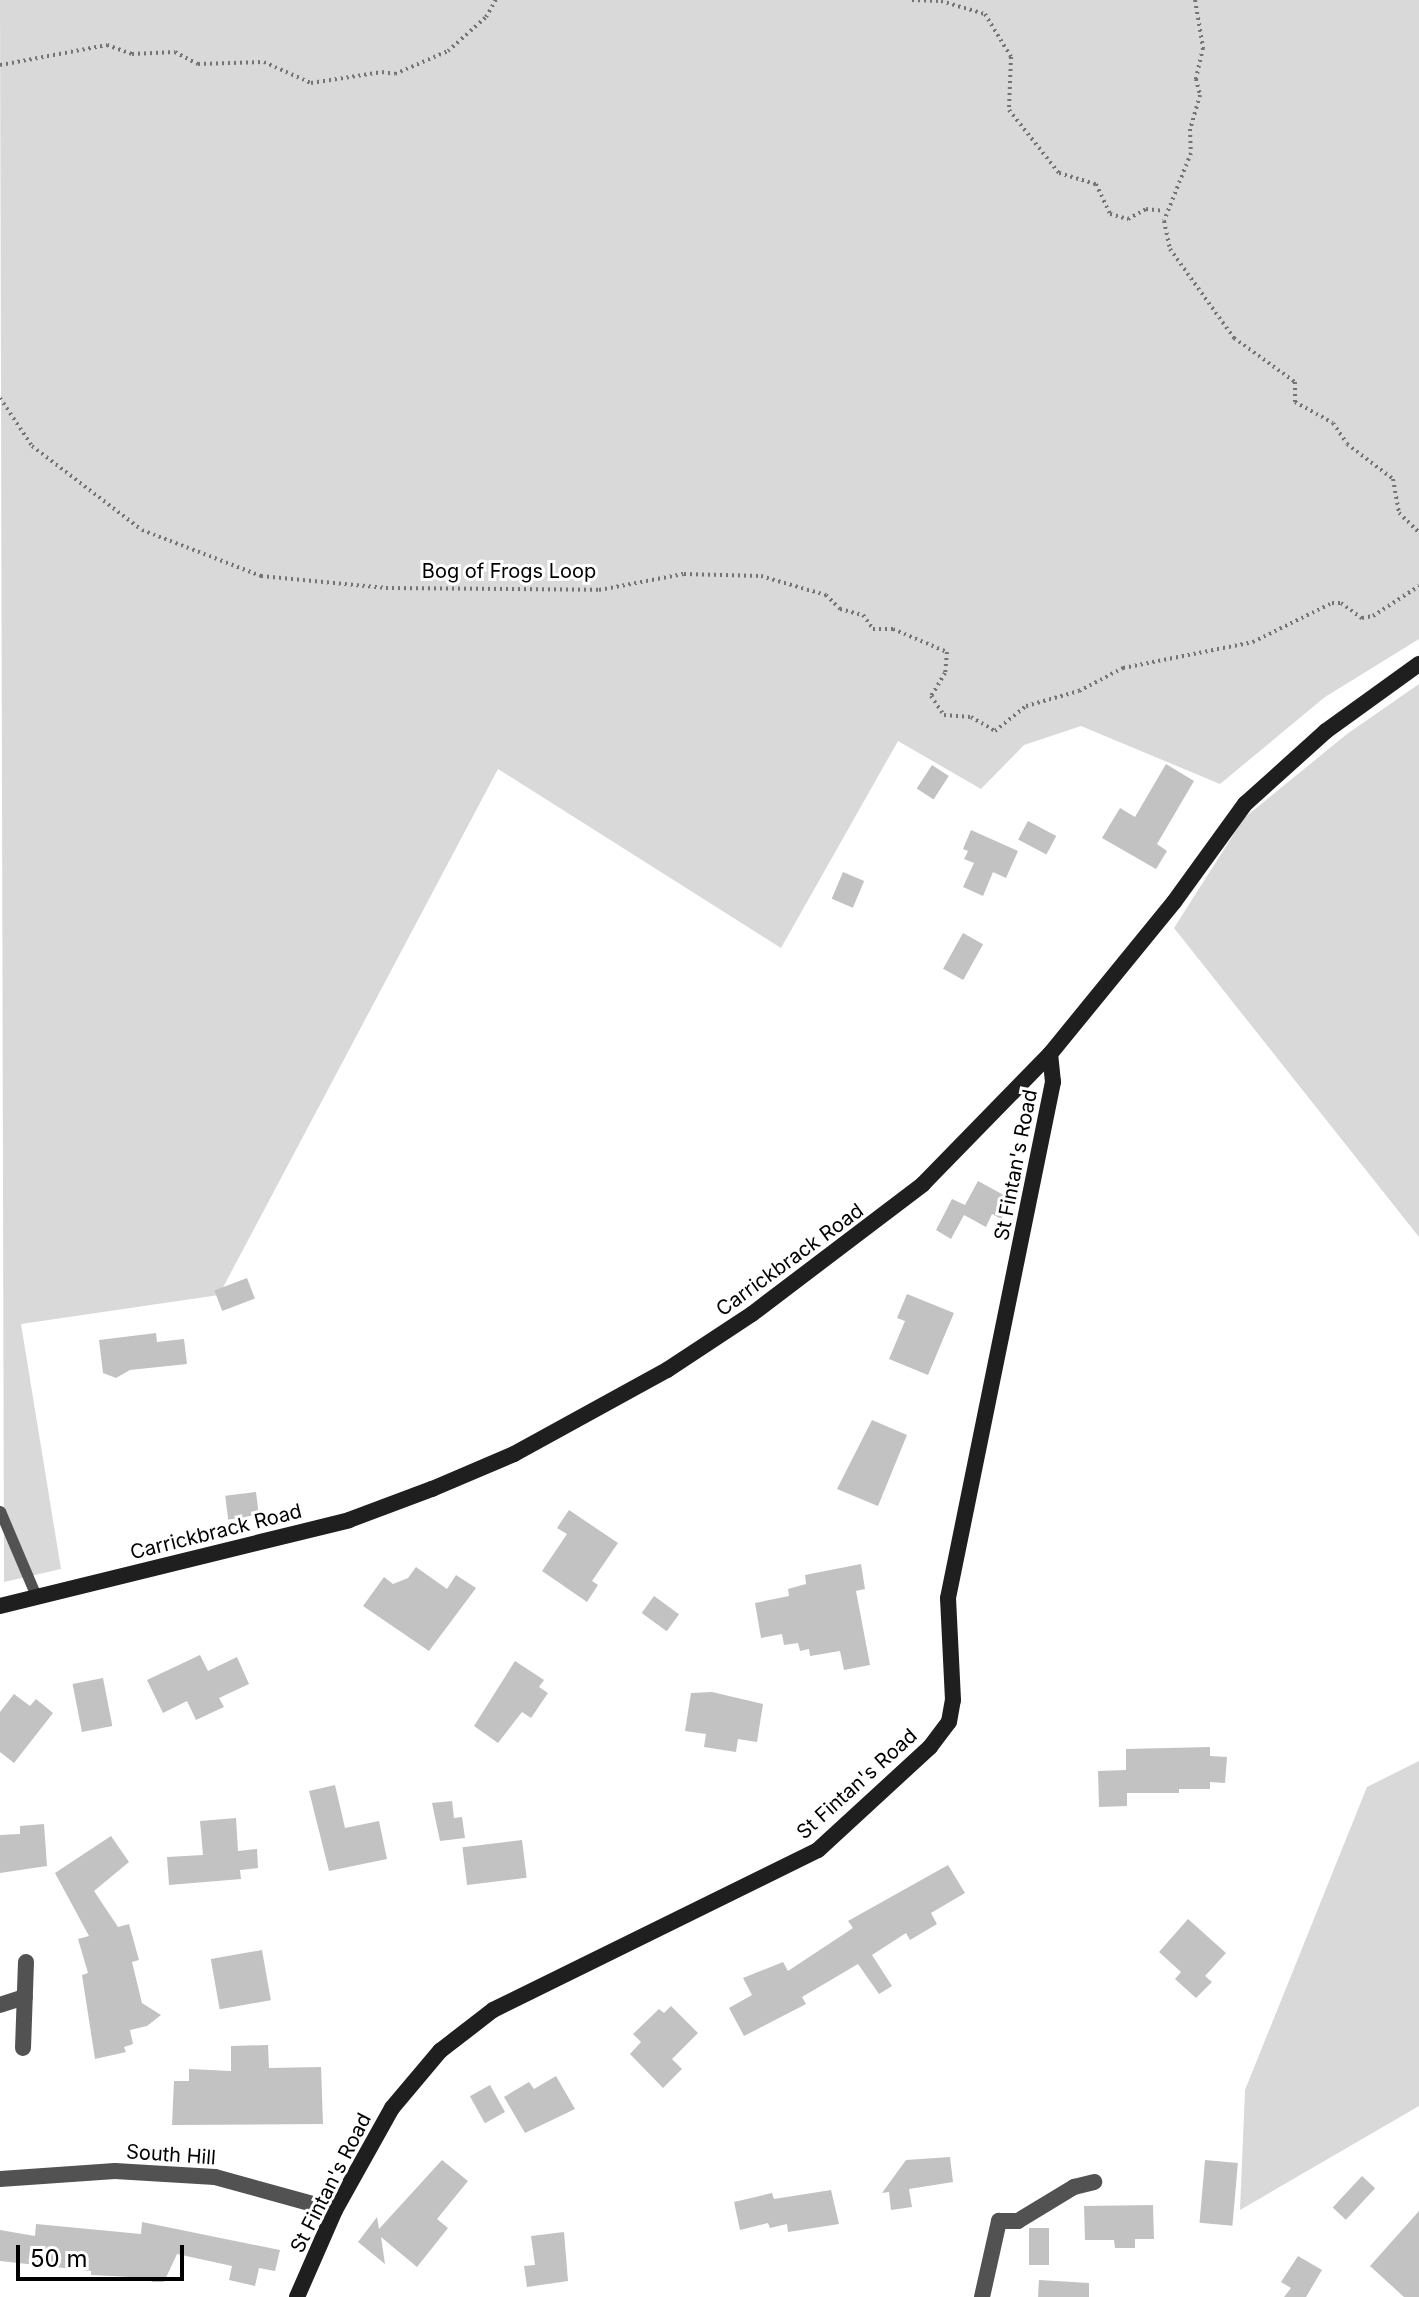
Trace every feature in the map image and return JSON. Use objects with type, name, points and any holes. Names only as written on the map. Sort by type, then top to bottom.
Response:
[{"type":"main road","name":"Carrickbrack Road","points":[[0,1606],[349,1520],[514,1454],[667,1370],[844,1249],[923,1184],[1050,1054],[1174,902],[1245,804],[1326,731],[1419,664]]},
{"type":"main road","name":"St Fintan's Road","points":[[297,2297],[335,2210],[392,2108],[440,2051],[493,2010],[818,1850],[930,1747],[949,1722],[953,1700],[948,1598],[1053,1082],[1050,1054]]},
{"type":"street","points":[[23,2048],[26,1962]]},
{"type":"street","points":[[0,2005],[25,1997]]},
{"type":"street","name":"South Hill","points":[[0,2179],[115,2171],[215,2177],[335,2210]]},
{"type":"street","points":[[982,2297],[999,2221],[1018,2221],[1074,2187],[1094,2182]]},
{"type":"lane","points":[[0,1511],[36,1596]]},
{"type":"path","points":[[0,65],[107,45],[132,54],[175,52],[198,64],[264,62],[311,83],[382,72],[395,74],[448,51],[486,17],[496,0]]},
{"type":"path","points":[[912,0],[941,1],[985,14],[994,37],[1011,57],[1009,110],[1059,173],[1096,184],[1110,214],[1128,219],[1146,209],[1166,212]]},
{"type":"path","points":[[1195,0],[1203,48],[1196,79],[1200,95],[1190,129],[1191,153],[1166,212],[1166,234],[1176,261],[1230,334],[1295,382],[1295,402],[1333,423],[1347,444],[1393,479],[1399,513],[1419,532]]},
{"type":"path","name":"Bog of Frogs Loop","points":[[0,398],[32,446],[142,530],[261,576],[386,588],[599,590],[684,574],[761,576],[826,595],[840,609],[863,615],[873,629],[893,629],[947,652],[945,673],[931,696],[944,715],[971,717],[995,731],[1026,706],[1079,691],[1123,668],[1253,642],[1332,603],[1341,603],[1362,618],[1373,616],[1419,586]]},
{"type":"shaded area","points":[[0,0],[1419,0],[1419,639],[1325,697],[1220,784],[1081,726],[1024,745],[981,789],[898,741],[781,948],[498,769],[219,1295],[21,1324],[61,1569],[4,1582]]},
{"type":"shaded area","points":[[1419,684],[1419,1237],[1174,928],[1244,818],[1347,734]]},
{"type":"shaded area","points":[[1419,1761],[1419,2106],[1240,2210],[1245,2090],[1367,1787]]},
{"type":"building","points":[[1166,764],[1194,781],[1157,844],[1167,851],[1156,869],[1102,838],[1120,808],[1135,817]]},
{"type":"building","points":[[932,765],[949,776],[934,799],[917,788]]},
{"type":"building","points":[[1028,821],[1056,836],[1046,855],[1018,840]]},
{"type":"building","points":[[971,830],[1018,851],[1006,878],[993,872],[983,896],[963,887],[974,863],[964,859],[968,851],[963,849]]},
{"type":"building","points":[[843,872],[864,881],[853,908],[832,899]]},
{"type":"building","points":[[963,933],[983,944],[963,980],[943,969]]},
{"type":"building","points":[[978,1181],[1011,1199],[1001,1219],[992,1214],[986,1227],[964,1215],[951,1239],[936,1230],[952,1199],[965,1205]]},
{"type":"building","points":[[247,1278],[255,1299],[222,1311],[214,1291]]},
{"type":"building","points":[[907,1294],[954,1313],[928,1375],[889,1359],[905,1321],[897,1318]]},
{"type":"building","points":[[156,1333],[157,1342],[184,1339],[187,1364],[130,1370],[116,1378],[103,1373],[99,1340]]},
{"type":"building","points":[[872,1420],[907,1435],[878,1506],[837,1489]]},
{"type":"building","points":[[256,1492],[259,1516],[228,1520],[225,1496]]},
{"type":"building","points":[[569,1510],[618,1543],[592,1581],[598,1585],[587,1602],[542,1571],[567,1534],[557,1528]]},
{"type":"building","points":[[861,1564],[865,1589],[856,1591],[870,1665],[844,1670],[840,1651],[810,1656],[809,1649],[800,1651],[798,1643],[784,1645],[782,1634],[761,1638],[755,1603],[789,1596],[788,1589],[806,1584],[805,1575]]},
{"type":"building","points":[[416,1567],[447,1589],[456,1575],[476,1588],[429,1651],[363,1606],[384,1577],[393,1584],[408,1578]]},
{"type":"building","points":[[654,1596],[679,1614],[667,1631],[642,1613]]},
{"type":"building","points":[[200,1655],[208,1671],[237,1657],[249,1684],[219,1698],[224,1707],[196,1720],[187,1701],[163,1713],[147,1680]]},
{"type":"building","points":[[515,1661],[544,1680],[539,1687],[548,1693],[531,1718],[522,1712],[498,1743],[474,1726]]},
{"type":"building","points":[[103,1678],[112,1726],[82,1732],[73,1684]]},
{"type":"building","points":[[712,1692],[763,1704],[757,1742],[738,1739],[736,1752],[704,1747],[706,1734],[685,1731],[691,1693]]},
{"type":"building","points":[[14,1694],[30,1706],[36,1699],[53,1713],[14,1763],[0,1752],[0,1712]]},
{"type":"building","points":[[1210,1747],[1210,1756],[1227,1757],[1225,1783],[1210,1782],[1210,1789],[1179,1789],[1179,1793],[1127,1793],[1127,1806],[1099,1807],[1098,1771],[1126,1770],[1126,1749]]},
{"type":"building","points":[[335,1785],[345,1828],[379,1821],[387,1859],[329,1871],[309,1791]]},
{"type":"building","points":[[452,1801],[454,1818],[462,1817],[465,1838],[440,1841],[432,1803]]},
{"type":"building","points":[[236,1818],[238,1851],[257,1849],[258,1868],[240,1870],[241,1879],[169,1885],[167,1857],[203,1855],[200,1821]]},
{"type":"building","points":[[44,1824],[47,1866],[0,1873],[0,1835],[20,1834],[20,1826]]},
{"type":"building","points":[[111,1836],[129,1862],[94,1891],[118,1927],[129,1924],[139,1960],[132,1962],[142,2003],[161,2015],[147,2026],[130,2030],[133,2044],[124,2047],[126,2052],[95,2059],[82,1975],[88,1973],[78,1939],[89,1936],[55,1873]]},
{"type":"building","points":[[522,1840],[527,1878],[467,1885],[462,1847]]},
{"type":"building","points":[[948,1865],[965,1893],[931,1913],[937,1924],[910,1940],[906,1933],[872,1955],[892,1986],[879,1994],[858,1964],[802,1997],[806,2004],[744,2036],[729,2008],[752,1995],[743,1978],[783,1962],[788,1971],[853,1928],[848,1921]]},
{"type":"building","points":[[1188,1919],[1226,1953],[1205,1976],[1212,1982],[1196,1998],[1175,1979],[1181,1972],[1159,1952]]},
{"type":"building","points":[[262,1950],[271,2000],[220,2009],[211,1959]]},
{"type":"building","points":[[671,2006],[698,2033],[672,2059],[682,2069],[663,2088],[630,2054],[641,2042],[633,2034],[659,2009],[664,2013]]},
{"type":"building","points":[[268,2045],[269,2068],[321,2067],[323,2124],[172,2125],[174,2081],[189,2081],[189,2069],[231,2071],[231,2046]]},
{"type":"building","points":[[556,2076],[575,2109],[525,2133],[504,2097],[529,2082],[534,2089]]},
{"type":"building","points":[[490,2085],[505,2112],[485,2123],[470,2096]]},
{"type":"building","points":[[950,2157],[953,2182],[909,2189],[912,2207],[891,2210],[889,2192],[882,2193],[906,2160]]},
{"type":"building","points":[[442,2160],[468,2181],[437,2219],[448,2228],[417,2267],[381,2237],[385,2264],[358,2242],[377,2217],[379,2229]]},
{"type":"building","points":[[1205,2160],[1238,2163],[1232,2226],[1200,2223]]},
{"type":"building","points":[[1362,2176],[1375,2188],[1346,2220],[1333,2207]]},
{"type":"building","points":[[831,2190],[839,2224],[788,2232],[787,2224],[770,2228],[768,2223],[740,2230],[734,2202],[772,2193],[774,2199]]},
{"type":"building","points":[[1153,2205],[1154,2239],[1135,2239],[1135,2248],[1115,2248],[1114,2240],[1085,2240],[1084,2206]]},
{"type":"building","points":[[1419,2211],[1419,2297],[1404,2297],[1370,2266]]},
{"type":"building","points":[[142,2222],[280,2250],[275,2271],[259,2268],[255,2286],[229,2280],[232,2266],[177,2254],[164,2282],[0,2261],[0,2230],[35,2236],[36,2224],[141,2234]]},
{"type":"building","points":[[1029,2228],[1049,2228],[1049,2265],[1029,2265]]},
{"type":"building","points":[[564,2232],[568,2281],[527,2287],[524,2266],[535,2265],[531,2236]]},
{"type":"building","points":[[1298,2256],[1322,2270],[1306,2297],[1284,2297],[1291,2288],[1281,2282]]},
{"type":"building","points":[[1039,2280],[1089,2283],[1089,2297],[1038,2297]]}]
